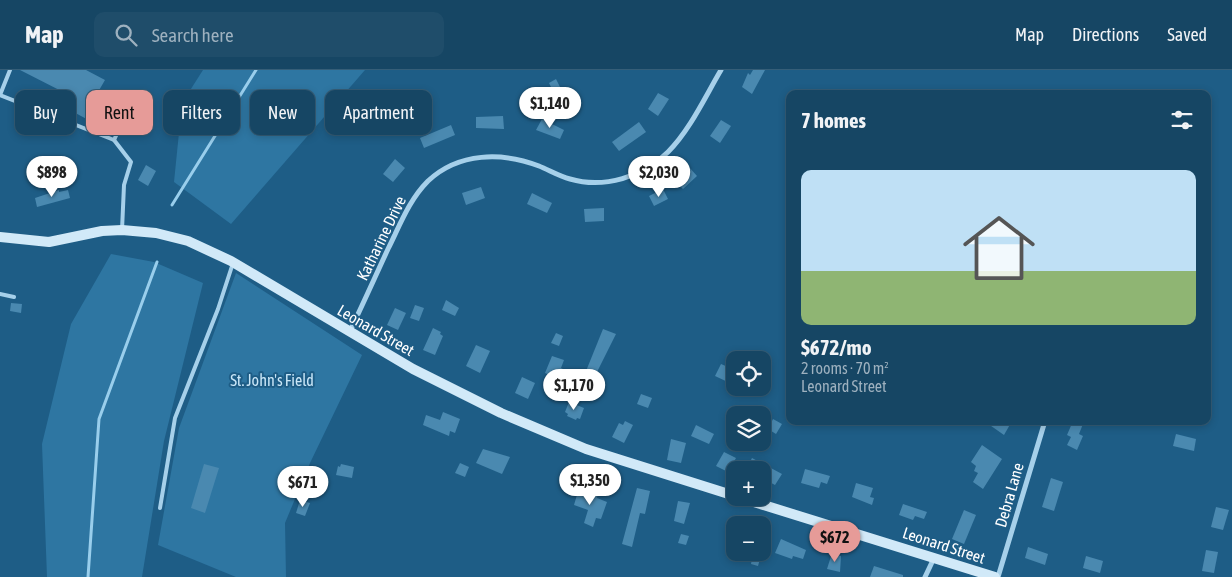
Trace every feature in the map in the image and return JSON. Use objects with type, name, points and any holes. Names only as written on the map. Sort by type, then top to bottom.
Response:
[{"type":"street","name":"Katharine Drive","points":[[349,332],[412,201],[430,179],[468,159],[497,156],[526,162],[571,180],[587,182],[618,180],[632,176],[657,162],[668,152],[677,141],[721,70]]},
{"type":"street","name":"Leonard Street","points":[[0,237],[49,242],[102,231],[122,230],[148,231],[197,244],[434,380],[543,432],[595,452],[726,493]]},
{"type":"street","name":"Debra Lane","points":[[996,577],[1045,425]]},
{"type":"street","name":"Leonard Street","points":[[767,506],[996,577]]},
{"type":"street","points":[[925,577],[934,557]]},
{"type":"lane","points":[[10,70],[0,95],[114,140],[131,162],[124,185],[122,230]]},
{"type":"lane","points":[[114,140],[116,135]]},
{"type":"lane","points":[[160,508],[175,418],[218,309],[233,263]]},
{"type":"lane","points":[[0,294],[14,297]]},
{"type":"green space","points":[[203,70],[365,70],[348,90],[325,90],[325,116],[315,127],[315,90],[250,90],[250,135],[308,135],[231,224],[174,182],[179,135],[240,135],[240,90],[190,90]]},
{"type":"green space","points":[[111,254],[154,262],[203,283],[164,441],[142,577],[47,577],[42,444],[71,324]]},
{"type":"green space","name":"St. John's Field","points":[[236,273],[362,355],[310,463],[285,523],[286,577],[236,577],[158,545],[179,428]]},
{"type":"building","points":[[20,70],[86,70],[105,80],[99,90],[86,90],[86,119],[76,113],[76,90],[59,90]]},
{"type":"building","points":[[753,70],[765,70],[752,94],[742,87],[748,73],[750,75]]},
{"type":"building","points":[[556,79],[560,87],[553,91],[549,83]]},
{"type":"building","points":[[658,93],[669,99],[658,116],[648,109]]},
{"type":"building","points":[[503,116],[504,129],[476,128],[476,117]]},
{"type":"building","points":[[542,119],[564,130],[560,139],[536,130]]},
{"type":"building","points":[[721,120],[731,126],[720,143],[710,136]]},
{"type":"building","points":[[639,122],[646,132],[619,151],[612,142]]},
{"type":"building","points":[[451,125],[455,135],[424,148],[420,138],[432,135],[432,133]]},
{"type":"building","points":[[395,159],[405,168],[393,182],[383,174]]},
{"type":"building","points":[[35,165],[45,166],[44,181],[34,180]]},
{"type":"building","points":[[146,165],[156,171],[148,186],[138,180]]},
{"type":"building","points":[[689,167],[697,176],[683,189],[674,180]]},
{"type":"building","points":[[481,187],[485,198],[466,205],[462,193]]},
{"type":"building","points":[[663,189],[668,199],[654,206],[649,196]]},
{"type":"building","points":[[59,190],[59,192],[68,190],[70,198],[37,207],[35,198]]},
{"type":"building","points":[[532,193],[552,203],[547,213],[527,204]]},
{"type":"building","points":[[604,208],[604,221],[585,222],[584,209]]},
{"type":"building","points":[[446,300],[459,308],[455,316],[442,310]]},
{"type":"building","points":[[11,303],[22,304],[21,313],[10,311]]},
{"type":"building","points":[[415,305],[424,308],[419,321],[410,318]]},
{"type":"building","points":[[395,308],[406,313],[398,330],[387,325]]},
{"type":"building","points":[[433,328],[441,332],[440,334],[443,336],[435,355],[423,350]]},
{"type":"building","points":[[603,329],[616,334],[591,384],[582,381]]},
{"type":"building","points":[[556,333],[563,336],[559,346],[551,343]]},
{"type":"building","points":[[476,345],[490,351],[480,373],[466,366]]},
{"type":"building","points":[[552,356],[564,360],[561,368],[573,374],[568,384],[545,373]]},
{"type":"building","points":[[721,364],[726,366],[726,381],[715,376]]},
{"type":"building","points":[[522,377],[535,383],[528,399],[515,393]]},
{"type":"building","points":[[641,394],[652,398],[648,408],[637,404]]},
{"type":"building","points":[[569,402],[584,408],[580,419],[577,418],[576,420],[567,416],[568,414],[565,412]]},
{"type":"building","points":[[443,412],[460,419],[455,433],[450,431],[449,436],[423,425],[426,415],[440,420]]},
{"type":"building","points":[[773,419],[782,424],[776,434],[771,431]]},
{"type":"building","points":[[625,421],[633,425],[624,443],[612,437],[619,423],[623,425]]},
{"type":"building","points":[[696,425],[714,434],[709,444],[691,436]]},
{"type":"building","points":[[990,425],[1010,425],[1004,435]]},
{"type":"building","points":[[1071,425],[1083,425],[1079,434],[1083,436],[1077,450],[1067,445],[1071,437],[1067,435]]},
{"type":"building","points":[[1176,434],[1196,439],[1194,451],[1173,446]]},
{"type":"building","points":[[671,439],[686,443],[681,463],[667,460]]},
{"type":"building","points":[[982,445],[1002,459],[983,489],[973,482],[978,473],[974,471],[976,466],[971,462]]},
{"type":"building","points":[[483,449],[510,457],[502,474],[476,463]]},
{"type":"building","points":[[724,452],[736,458],[734,461],[726,461],[726,471],[716,466]]},
{"type":"building","points":[[460,463],[469,467],[465,477],[455,473]]},
{"type":"building","points":[[204,464],[219,468],[205,513],[191,508]]},
{"type":"building","points":[[341,464],[354,467],[352,478],[336,475],[338,466],[340,467]]},
{"type":"building","points":[[771,468],[782,474],[775,485],[771,483]]},
{"type":"building","points":[[805,469],[830,476],[827,484],[821,482],[819,488],[801,483]]},
{"type":"building","points":[[1051,478],[1063,482],[1054,511],[1042,507]]},
{"type":"building","points":[[856,483],[873,488],[870,497],[874,498],[872,505],[852,497]]},
{"type":"building","points":[[579,488],[598,494],[597,498],[607,502],[601,519],[596,518],[593,527],[584,523],[588,510],[574,505]]},
{"type":"building","points":[[637,488],[650,491],[645,514],[640,513],[632,547],[622,544]]},
{"type":"building","points":[[300,500],[310,503],[305,516],[296,513]]},
{"type":"building","points":[[678,501],[690,503],[684,524],[674,521]]},
{"type":"building","points":[[903,504],[927,512],[924,519],[915,516],[913,520],[899,515]]},
{"type":"building","points":[[1216,507],[1229,510],[1223,530],[1211,527]]},
{"type":"building","points":[[964,510],[976,515],[964,544],[952,539]]},
{"type":"building","points":[[681,534],[689,536],[686,545],[678,543]]},
{"type":"building","points":[[781,539],[806,550],[803,559],[793,556],[792,559],[775,553]]},
{"type":"building","points":[[1028,547],[1048,554],[1045,565],[1025,558]]},
{"type":"building","points":[[1206,550],[1218,552],[1214,573],[1202,571]]},
{"type":"building","points":[[832,553],[841,556],[840,572],[827,569]]},
{"type":"building","points":[[1086,556],[1103,561],[1100,573],[1083,568]]},
{"type":"building","points":[[752,561],[759,561],[758,566],[751,564]]},
{"type":"building","points":[[874,566],[903,575],[903,577],[870,577]]},
{"type":"waterway","points":[[172,205],[256,70]]},
{"type":"waterway","points":[[88,577],[99,419],[157,262]]}]
